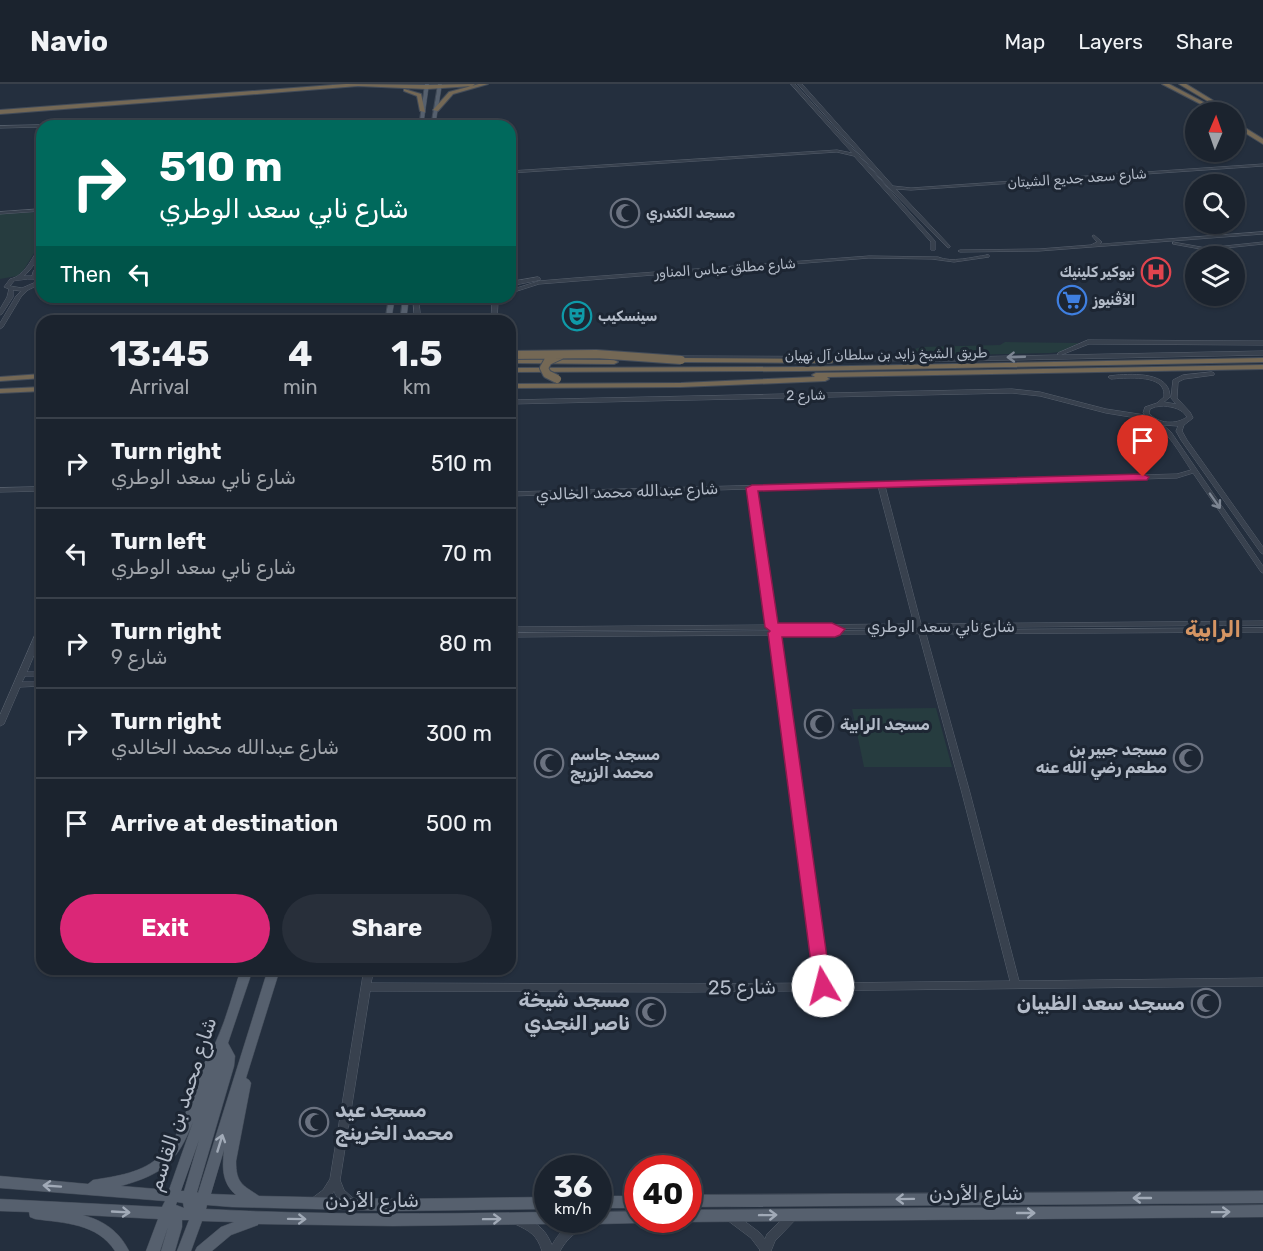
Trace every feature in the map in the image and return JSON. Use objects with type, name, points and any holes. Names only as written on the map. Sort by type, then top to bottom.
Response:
[{"type":"highway","points":[[0,110],[278,84]]},
{"type":"highway","points":[[217,90],[304,84]]},
{"type":"highway","points":[[0,110],[367,84]]},
{"type":"highway","points":[[376,86],[403,84]]},
{"type":"highway","points":[[261,91],[472,84]]},
{"type":"highway","points":[[436,110],[451,93],[485,84]]},
{"type":"highway","points":[[1165,84],[1199,102]]},
{"type":"highway","points":[[1175,84],[1204,102]]},
{"type":"highway","points":[[1182,84],[1212,102]]},
{"type":"highway","points":[[1190,84],[1214,102]]},
{"type":"highway","points":[[334,87],[410,91],[419,95],[423,111]]},
{"type":"highway","points":[[1189,97],[1195,102]]},
{"type":"highway","points":[[1245,125],[1262,140]]},
{"type":"highway","points":[[1245,130],[1262,140]]},
{"type":"highway","points":[[567,354],[545,364],[544,371],[557,379],[571,382],[832,379],[867,375]]},
{"type":"highway","points":[[516,355],[567,354],[681,360],[930,359]]},
{"type":"highway","points":[[1143,362],[1263,354]]},
{"type":"highway","name":"طريق الشيخ زايد بن سلطان آل نهيان","points":[[516,370],[800,369],[1263,360]]},
{"type":"highway","points":[[516,361],[768,365],[800,369]]},
{"type":"highway","name":"طريق الشيخ زايد بن سلطان آل نهيان","points":[[516,376],[867,375],[1263,367]]},
{"type":"highway","points":[[940,374],[1004,379],[1263,373]]},
{"type":"highway","points":[[0,382],[36,379]]},
{"type":"highway","points":[[516,386],[689,385],[784,380]]},
{"type":"highway","points":[[0,391],[36,389]]},
{"type":"highway","points":[[0,395],[36,395]]},
{"type":"main road","points":[[422,120],[427,86]]},
{"type":"main road","points":[[434,120],[440,86]]},
{"type":"main road","name":"شارع محمد بن القاسم","points":[[173,1197],[202,1116],[222,1043],[245,975]]},
{"type":"main road","points":[[262,1202],[236,1188],[229,1175],[228,1167],[249,1055],[271,975]]},
{"type":"main road","points":[[0,1182],[79,1188],[140,1177],[151,1172],[170,1156],[182,1137],[212,1058],[222,1043],[229,1056],[228,1066],[196,1199]]},
{"type":"main road","points":[[184,1251],[196,1216],[192,1211],[249,1055]]},
{"type":"main road","name":"شارع الأردن","points":[[79,1188],[196,1199],[262,1202],[396,1205],[534,1203]]},
{"type":"main road","points":[[168,1251],[173,1197]]},
{"type":"main road","name":"شارع الأردن","points":[[702,1201],[1263,1197]]},
{"type":"main road","points":[[962,1198],[967,1204],[962,1213]]},
{"type":"main road","points":[[995,1198],[990,1201],[989,1205],[991,1210],[997,1213]]},
{"type":"main road","points":[[393,1220],[400,1215],[399,1207],[396,1205]]},
{"type":"main road","points":[[426,1220],[423,1212],[429,1205]]},
{"type":"main road","points":[[0,1206],[89,1222],[108,1232],[122,1251]]},
{"type":"main road","name":"شارع الأردن","points":[[0,1206],[264,1218],[534,1218]]},
{"type":"main road","name":"شارع الأردن","points":[[702,1216],[1263,1211]]},
{"type":"main road","name":"شارع محمد بن القاسم","points":[[153,1251],[172,1215]]},
{"type":"main road","points":[[202,1251],[226,1231],[264,1218]]},
{"type":"street","points":[[792,84],[856,155],[900,196],[942,242],[960,254],[1003,254],[1263,238]]},
{"type":"street","points":[[800,84],[840,128],[914,222],[933,242],[942,242]]},
{"type":"street","points":[[0,128],[36,127]]},
{"type":"street","points":[[832,128],[840,128]]},
{"type":"street","points":[[829,150],[844,142]]},
{"type":"street","points":[[516,171],[829,150],[845,151],[856,155]]},
{"type":"street","name":"شارع سعد جديع الشيتان","points":[[891,187],[915,191],[1263,166]]},
{"type":"street","name":"شارع سعد جديع الشيتان","points":[[900,196],[915,191]]},
{"type":"street","points":[[0,212],[36,209]]},
{"type":"street","points":[[914,222],[922,221]]},
{"type":"street","points":[[1066,248],[1099,243],[1096,236],[1108,243],[1138,243]]},
{"type":"street","points":[[960,254],[1263,238]]},
{"type":"street","points":[[1224,246],[1263,238]]},
{"type":"street","points":[[1196,241],[1191,244],[1197,246]]},
{"type":"street","points":[[933,242],[931,254],[938,258]]},
{"type":"street","points":[[1175,243],[1188,246]]},
{"type":"street","name":"شارع مطلق عباس المناور","points":[[516,285],[520,282],[840,256],[916,253],[948,247]]},
{"type":"street","name":"شارع مطلق عباس المناور","points":[[516,287],[575,280],[869,257],[953,259],[960,254]]},
{"type":"street","points":[[869,257],[954,261],[1003,254]]},
{"type":"street","points":[[19,278],[36,256]]},
{"type":"street","points":[[5,286],[19,278],[35,278],[36,270]]},
{"type":"street","points":[[520,282],[519,285],[527,286]]},
{"type":"street","points":[[0,327],[19,296],[36,285]]},
{"type":"street","points":[[5,286],[28,289]]},
{"type":"street","points":[[0,313],[10,297],[5,286]]},
{"type":"street","points":[[1054,356],[1092,342],[1263,344]]},
{"type":"street","points":[[1106,344],[1099,347],[1106,351],[1128,354]]},
{"type":"street","points":[[1078,346],[1079,349],[1085,350],[1106,344],[1263,344]]},
{"type":"street","points":[[516,355],[930,359],[1128,354],[1263,354]]},
{"type":"street","points":[[1212,374],[1183,377],[1175,381],[1174,398],[1190,418],[1181,424],[1179,431],[1263,552]]},
{"type":"street","points":[[1111,377],[1149,378],[1163,383],[1167,388],[1167,397],[1158,404]]},
{"type":"street","name":"شارع 2","points":[[516,402],[1002,391],[1040,394],[1101,410],[1181,424]]},
{"type":"street","points":[[1158,404],[1183,409]]},
{"type":"street","name":"شارع 2","points":[[1101,410],[1122,410],[1158,404]]},
{"type":"street","points":[[1150,406],[1146,410],[1152,420],[1170,433],[1263,571]]},
{"type":"street","name":"شارع عبدالله محمد الخالدي","points":[[1177,476],[1195,471]]},
{"type":"street","name":"شارع عبدالله محمد الخالدي","points":[[516,494],[1177,476],[1201,481]]},
{"type":"street","points":[[881,484],[966,792],[1015,983]]},
{"type":"street","points":[[752,488],[823,986]]},
{"type":"street","points":[[0,490],[36,489]]},
{"type":"street","name":"شارع نابي سعد الوطري","points":[[516,629],[834,630],[1189,627],[1263,623]]},
{"type":"street","name":"شارع نابي سعد الوطري","points":[[1189,627],[1263,630]]},
{"type":"street","name":"شارع نابي سعد الوطري","points":[[516,635],[773,630]]},
{"type":"street","points":[[0,724],[36,642]]},
{"type":"street","points":[[22,674],[36,674]]},
{"type":"street","points":[[17,685],[36,684]]},
{"type":"street","points":[[314,1203],[327,1193],[335,1180],[368,975]]},
{"type":"street","name":"شارع 25","points":[[366,987],[1263,982]]},
{"type":"street","points":[[335,1180],[340,1193],[351,1203]]},
{"type":"street","points":[[730,1216],[755,1235],[765,1250],[771,1238],[795,1214]]},
{"type":"street","points":[[515,1219],[543,1235],[548,1251]]},
{"type":"street","points":[[554,1251],[566,1233]]},
{"type":"green space","points":[[36,212],[36,250],[23,271],[17,276],[0,279],[0,214]]},
{"type":"green space","points":[[1005,342],[1079,343],[1060,352],[1050,353],[913,356],[915,349],[921,347],[1000,345]]},
{"type":"green space","points":[[936,708],[952,767],[864,767],[852,709]]},
{"type":"place","name":"مسجد الكندري","points":[[625,213]]},
{"type":"place","name":"نيوكير كلينيك","points":[[1156,272]]},
{"type":"place","name":"الأڤنيوز","points":[[1072,300]]},
{"type":"place","name":"سينسكيب","points":[[577,316]]},
{"type":"place","name":"مسجد الرابية","points":[[819,724]]},
{"type":"place","name":"مسجد جبير بن مطعم رضي الله عنه","points":[[1188,758]]},
{"type":"place","name":"مسجد جاسم محمد الزريج","points":[[549,763]]},
{"type":"place","name":"مسجد سعد الظبيان","points":[[1206,1003]]},
{"type":"place","name":"مسجد شيخة ناصر النجدي","points":[[651,1012]]},
{"type":"place","name":"مسجد عيد محمد الخرينج","points":[[314,1122]]},
{"type":"district","name":"الرابية","points":[[1213,629]]},
{"type":"route","points":[[823,986],[775,633],[835,633],[838,629],[832,627],[772,627],[752,488],[1143,477]]}]
